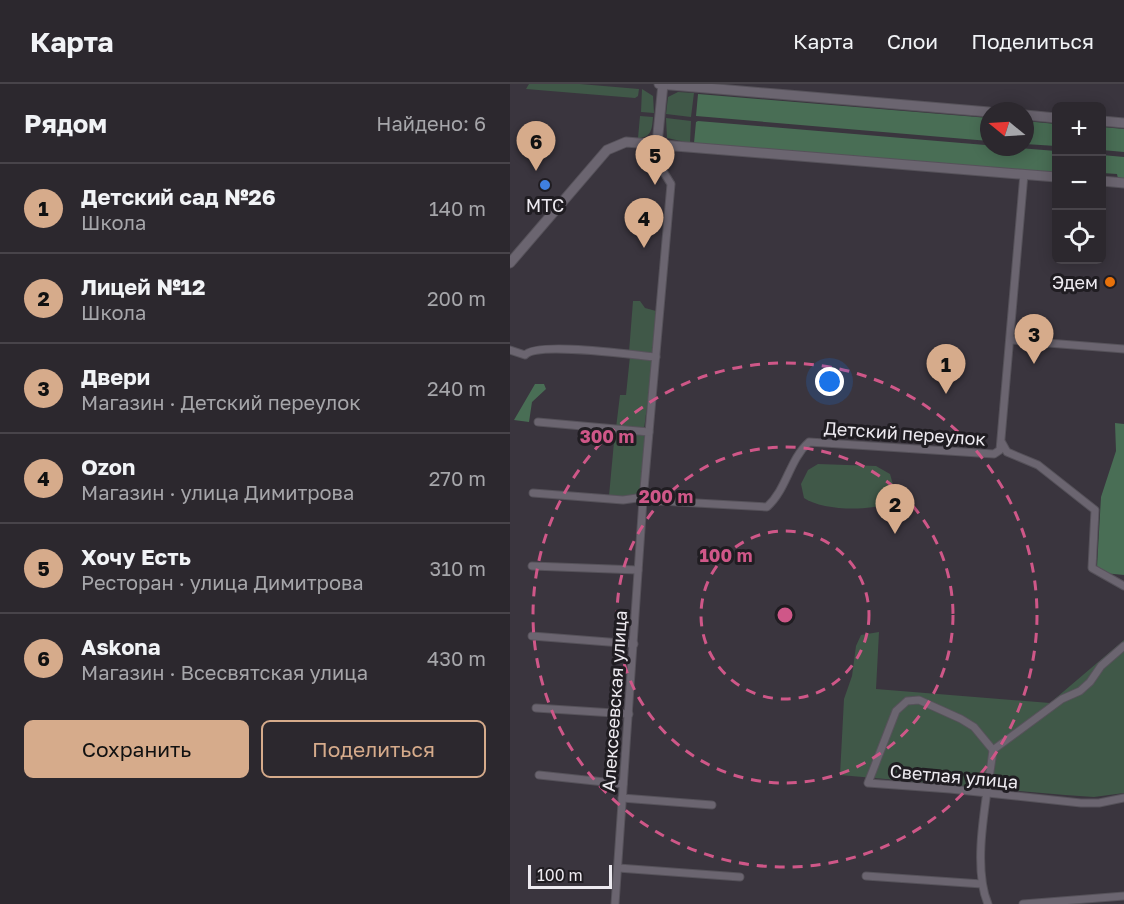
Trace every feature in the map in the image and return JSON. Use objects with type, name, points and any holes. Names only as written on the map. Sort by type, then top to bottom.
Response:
[{"type":"street","points":[[534,493],[623,500],[644,498],[671,184],[656,160],[661,84],[980,111]]},
{"type":"street","points":[[1034,116],[1052,118]]},
{"type":"street","points":[[1106,122],[1124,123]]},
{"type":"street","points":[[510,263],[607,150],[626,141],[1052,177]]},
{"type":"street","name":"Детский переулок","points":[[644,498],[767,507],[777,497],[795,457],[809,442],[994,454],[1002,443],[1024,174]]},
{"type":"street","points":[[1106,181],[1124,183]]},
{"type":"street","points":[[1011,340],[1124,349]]},
{"type":"street","points":[[510,350],[525,355],[530,350],[548,347],[656,357]]},
{"type":"street","points":[[538,422],[649,432]]},
{"type":"street","points":[[1002,443],[1007,452],[1038,465],[1095,510],[1092,568],[1124,586]]},
{"type":"street","name":"Алексеевская улица","points":[[615,904],[644,498]]},
{"type":"street","points":[[532,566],[638,570]]},
{"type":"street","points":[[532,636],[634,644]]},
{"type":"street","points":[[988,904],[982,884],[982,842],[993,750],[1062,699],[1080,692],[1101,666],[1124,646]]},
{"type":"street","name":"Светлая улица","points":[[993,750],[974,727],[961,719],[919,700],[907,701],[896,711],[868,783],[1081,803],[1100,803],[1124,798]]},
{"type":"street","points":[[536,708],[629,714]]},
{"type":"street","points":[[539,775],[623,784]]},
{"type":"street","points":[[622,798],[712,805]]},
{"type":"street","points":[[618,868],[740,877]]},
{"type":"street","points":[[866,876],[982,884]]},
{"type":"street","points":[[1023,904],[1124,896]]},
{"type":"green space","points":[[529,84],[580,84],[639,89],[638,96],[635,98],[526,89]]},
{"type":"green space","points":[[642,89],[653,96],[654,113],[641,112]]},
{"type":"green space","points":[[678,92],[694,93],[691,117],[666,114],[668,97]]},
{"type":"green space","points":[[698,94],[980,117],[980,140],[696,116]]},
{"type":"green space","points":[[640,116],[653,117],[652,128],[643,138],[638,138]]},
{"type":"green space","points":[[666,118],[691,121],[690,143],[667,138]]},
{"type":"green space","points":[[696,122],[980,145],[980,156],[1034,156],[1034,149],[1052,151],[1052,174],[694,143]]},
{"type":"green space","points":[[1034,122],[1052,124],[1052,146],[1034,145]]},
{"type":"green space","points":[[1106,127],[1124,129],[1124,152],[1106,150]]},
{"type":"green space","points":[[1106,155],[1124,157],[1124,179],[1118,179],[1117,174],[1106,173]]},
{"type":"green space","points":[[633,301],[640,301],[645,308],[656,311],[651,354],[629,352]]},
{"type":"green space","points":[[630,356],[650,358],[653,362],[644,429],[616,428],[620,395],[626,395]]},
{"type":"green space","points":[[535,384],[544,384],[546,389],[532,402],[529,422],[514,420]]},
{"type":"green space","points":[[1115,423],[1124,424],[1124,575],[1104,573],[1097,567],[1101,497],[1116,451]]},
{"type":"green space","points":[[615,431],[646,433],[640,496],[609,496]]},
{"type":"green space","points":[[818,464],[876,466],[890,474],[894,488],[887,503],[879,506],[857,509],[821,505],[804,498],[801,484],[808,470]]},
{"type":"green space","points":[[879,632],[876,689],[1050,703],[1124,640],[1124,793],[1094,797],[840,775],[844,699],[852,676],[856,646],[861,635]]},
{"type":"place","name":"Askona","points":[[536,171]]},
{"type":"place","name":"МТС","points":[[545,185]]},
{"type":"place","name":"Хочу Есть","points":[[655,185]]},
{"type":"place","name":"Ozon","points":[[644,248]]},
{"type":"place","name":"Эдем","points":[[1110,282]]},
{"type":"place","name":"Двери","points":[[1034,364]]},
{"type":"place","name":"Детский сад №26","points":[[946,394]]},
{"type":"place","name":"Лицей №12","points":[[895,534]]}]
